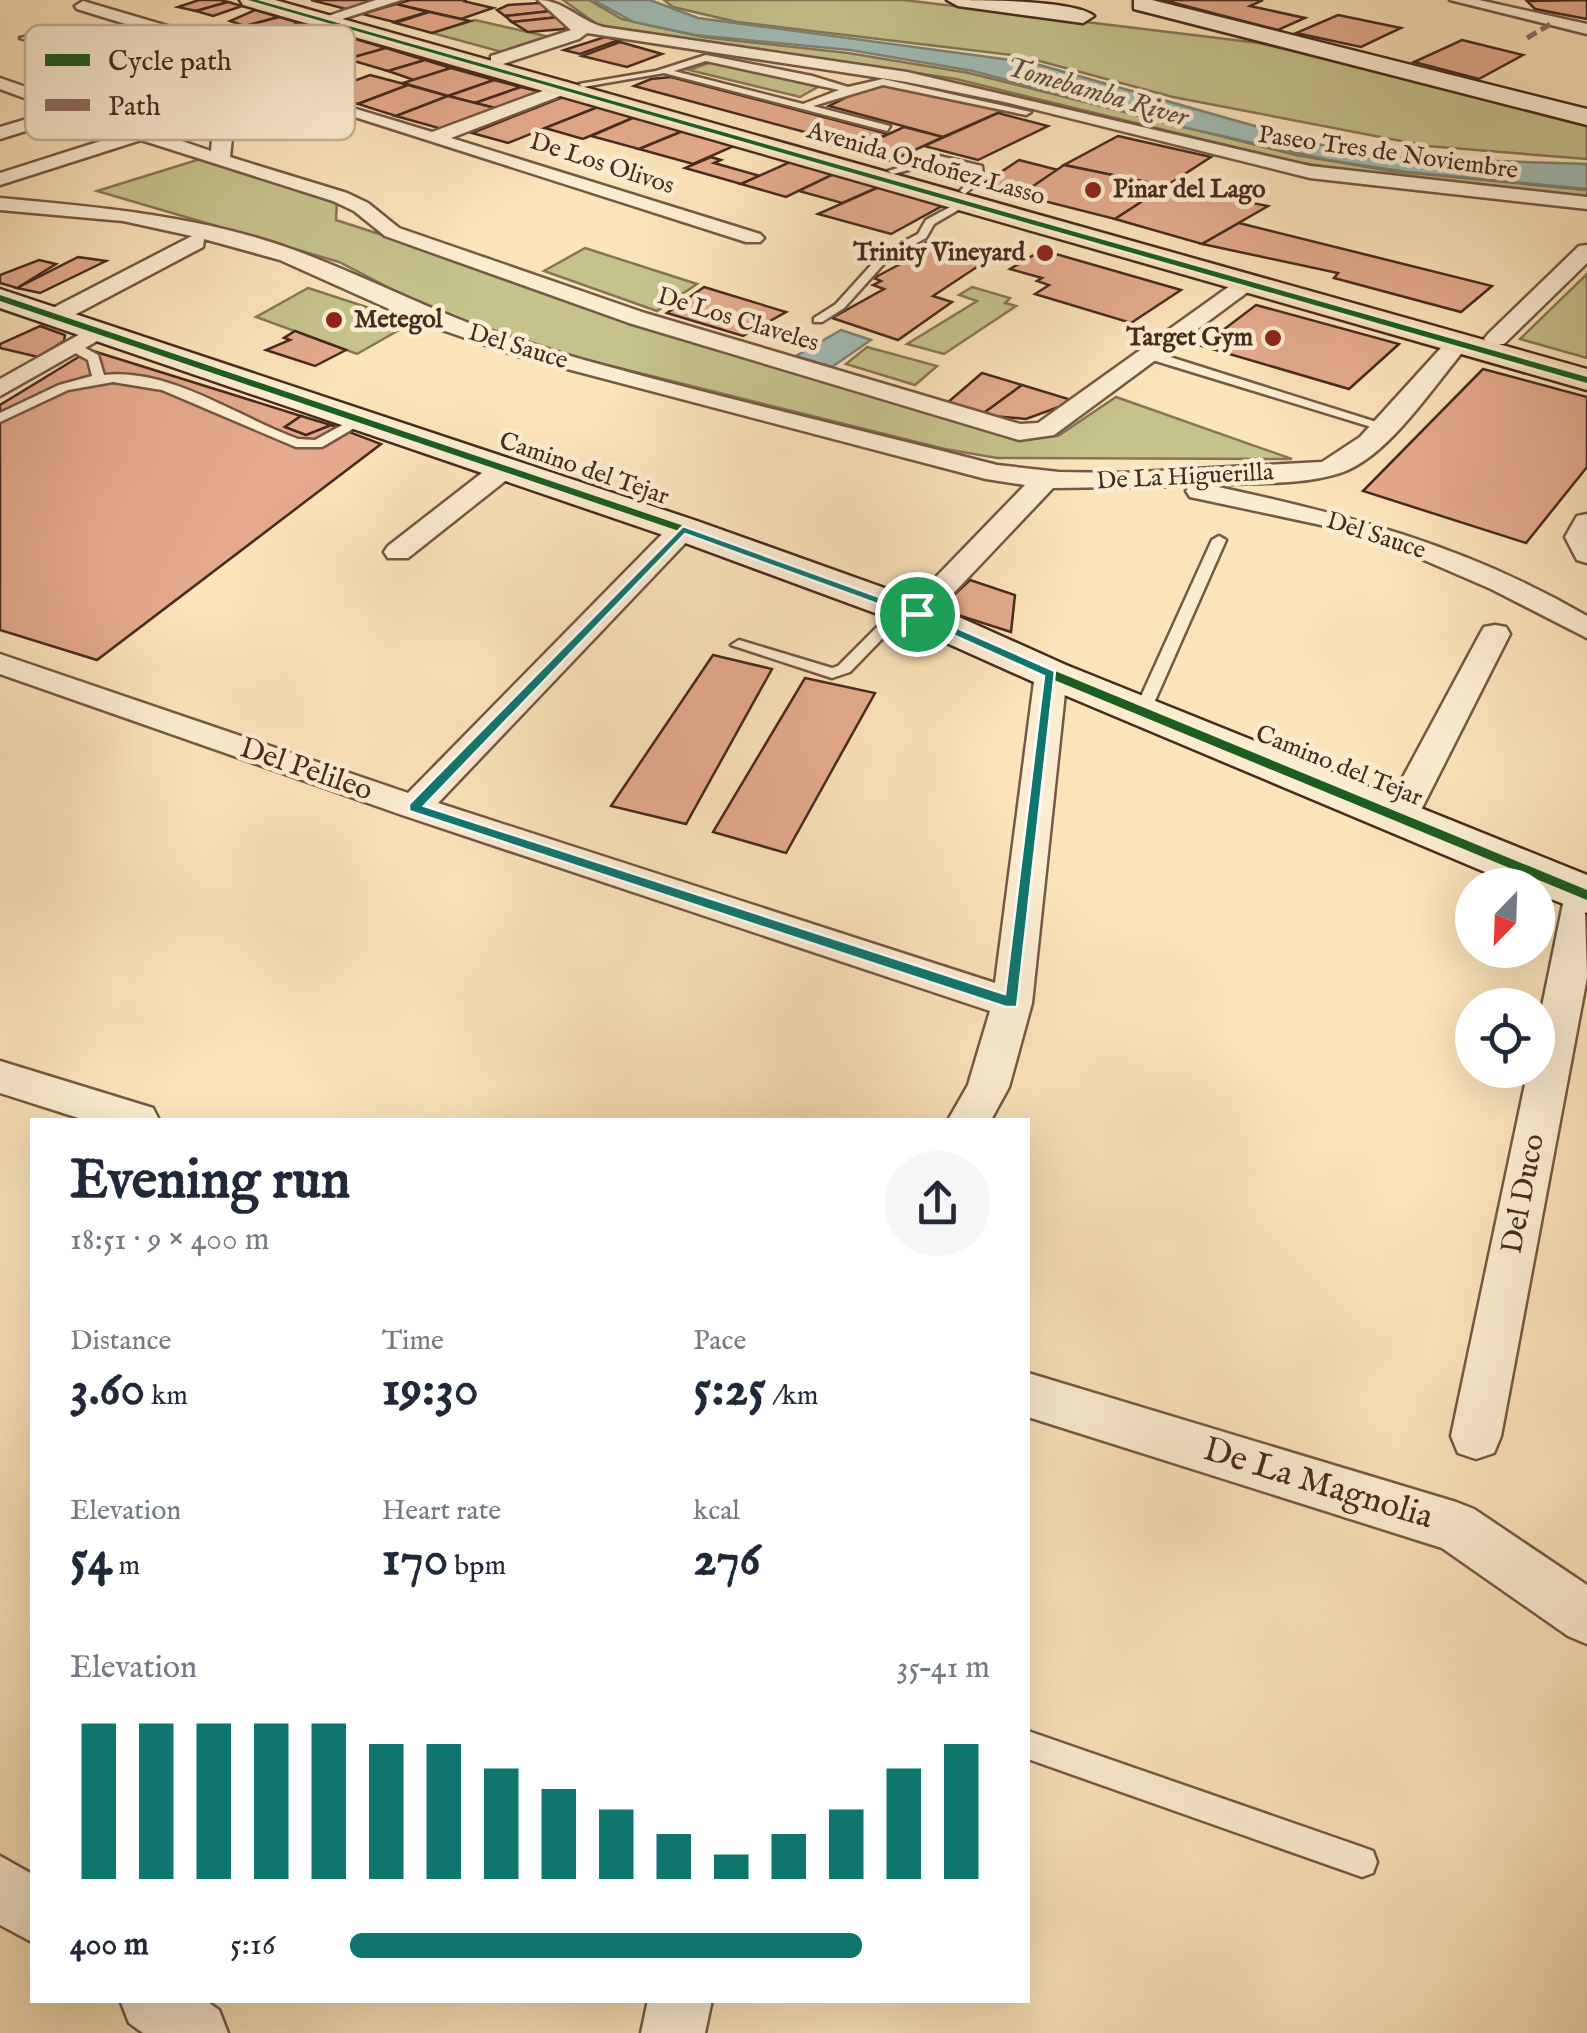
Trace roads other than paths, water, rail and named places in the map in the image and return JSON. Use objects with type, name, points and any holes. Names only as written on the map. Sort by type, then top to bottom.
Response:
[{"type":"main road","name":"Avenida Ordoñez Lasso","points":[[251,0],[345,25]]},
{"type":"main road","name":"Avenida Ordoñez Lasso","points":[[275,0],[498,60],[575,86],[966,196],[1587,366]]},
{"type":"main road","name":"Avenida Ordoñez Lasso","points":[[355,28],[893,171],[1249,283],[1587,380]]},
{"type":"street","points":[[336,16],[393,0]]},
{"type":"street","name":"Paseo Tres de Noviembre","points":[[546,0],[576,24],[699,53],[972,90],[1310,172],[1587,203]]},
{"type":"street","points":[[958,0],[1093,17],[1062,7],[1065,0]]},
{"type":"street","points":[[1458,0],[1587,28]]},
{"type":"street","points":[[1494,8],[1512,0]]},
{"type":"street","points":[[50,25],[76,10],[133,25]]},
{"type":"street","points":[[1135,11],[1302,44],[1587,117]]},
{"type":"street","points":[[1526,38],[1554,22]]},
{"type":"street","points":[[498,60],[573,36],[580,31],[576,24]]},
{"type":"street","points":[[8,45],[25,39]]},
{"type":"street","name":"De Los Olivos","points":[[436,136],[575,86]]},
{"type":"street","name":"De Los Olivos","points":[[355,113],[753,238]]},
{"type":"street","points":[[0,133],[25,125]]},
{"type":"street","points":[[0,179],[122,140]]},
{"type":"street","name":"De Los Claveles","points":[[158,140],[340,197],[361,207],[392,232],[637,318],[1019,432],[1046,430],[1249,283]]},
{"type":"street","points":[[163,142],[182,140]]},
{"type":"street","points":[[220,160],[221,140]]},
{"type":"street","name":"Del Sauce","points":[[0,204],[123,215],[228,238],[288,255],[424,316],[526,351],[1043,482]]},
{"type":"street","points":[[0,389],[195,242]]},
{"type":"street","points":[[1496,339],[1587,252]]},
{"type":"street","name":"Camino del Tejar","points":[[0,298],[75,331],[505,468],[910,612],[1586,894]]},
{"type":"street","name":"De La Higuerilla","points":[[1043,482],[1152,480],[1338,465],[1383,426],[1458,343]]},
{"type":"street","points":[[398,552],[505,468]]},
{"type":"street","name":"Del Sauce","points":[[1152,480],[1350,524],[1518,589],[1587,629]]},
{"type":"street","points":[[910,612],[1043,482]]},
{"type":"street","points":[[1587,522],[1579,537],[1587,554]]},
{"type":"street","points":[[414,808],[683,529]]},
{"type":"street","points":[[1400,818],[1495,634]]},
{"type":"street","name":"Del Pelileo","points":[[0,662],[414,808],[1012,1003]]},
{"type":"street","points":[[970,1118],[988,1087],[1012,1003],[1051,674]]},
{"type":"street","name":"Del Duco","points":[[1476,1436],[1586,894]]},
{"type":"street","points":[[0,1077],[132,1118]]},
{"type":"street","name":"De La Magnolia","points":[[1030,1396],[1456,1527],[1587,1618]]},
{"type":"street","points":[[0,1887],[30,1910]]},
{"type":"street","points":[[156,2003],[196,2033]]},
{"type":"street","points":[[674,2033],[679,2003]]},
{"type":"lane","points":[[575,86],[664,71],[699,53],[848,90]]},
{"type":"lane","points":[[664,71],[887,128]]},
{"type":"lane","points":[[803,107],[883,82],[1026,112]]},
{"type":"lane","points":[[818,320],[840,306],[886,255],[922,236],[930,222],[966,196]]},
{"type":"lane","points":[[75,331],[94,358],[99,379]]},
{"type":"lane","points":[[1150,356],[1383,426]]},
{"type":"lane","points":[[0,418],[84,381],[99,379],[139,380],[170,389],[296,444],[317,444],[362,420]]},
{"type":"lane","points":[[1142,712],[1219,540]]},
{"type":"lane","points":[[739,646],[832,672],[844,668],[910,612]]},
{"type":"lane","points":[[1030,1745],[1362,1862]]},
{"type":"water","name":"Tomebamba River","points":[[593,0],[650,0],[698,18],[1033,63],[1364,157],[1587,164],[1587,189],[1407,172],[1328,160],[1169,124],[973,71],[850,50],[695,35],[634,22]]},
{"type":"water","points":[[841,330],[871,340],[832,367],[796,356]]},
{"type":"place","name":"Pinar del Lago","points":[[1093,190]]},
{"type":"place","name":"Trinity Vineyard","points":[[1045,253]]},
{"type":"place","name":"Metegol","points":[[334,320]]},
{"type":"place","name":"Target Gym","points":[[1273,338]]}]
